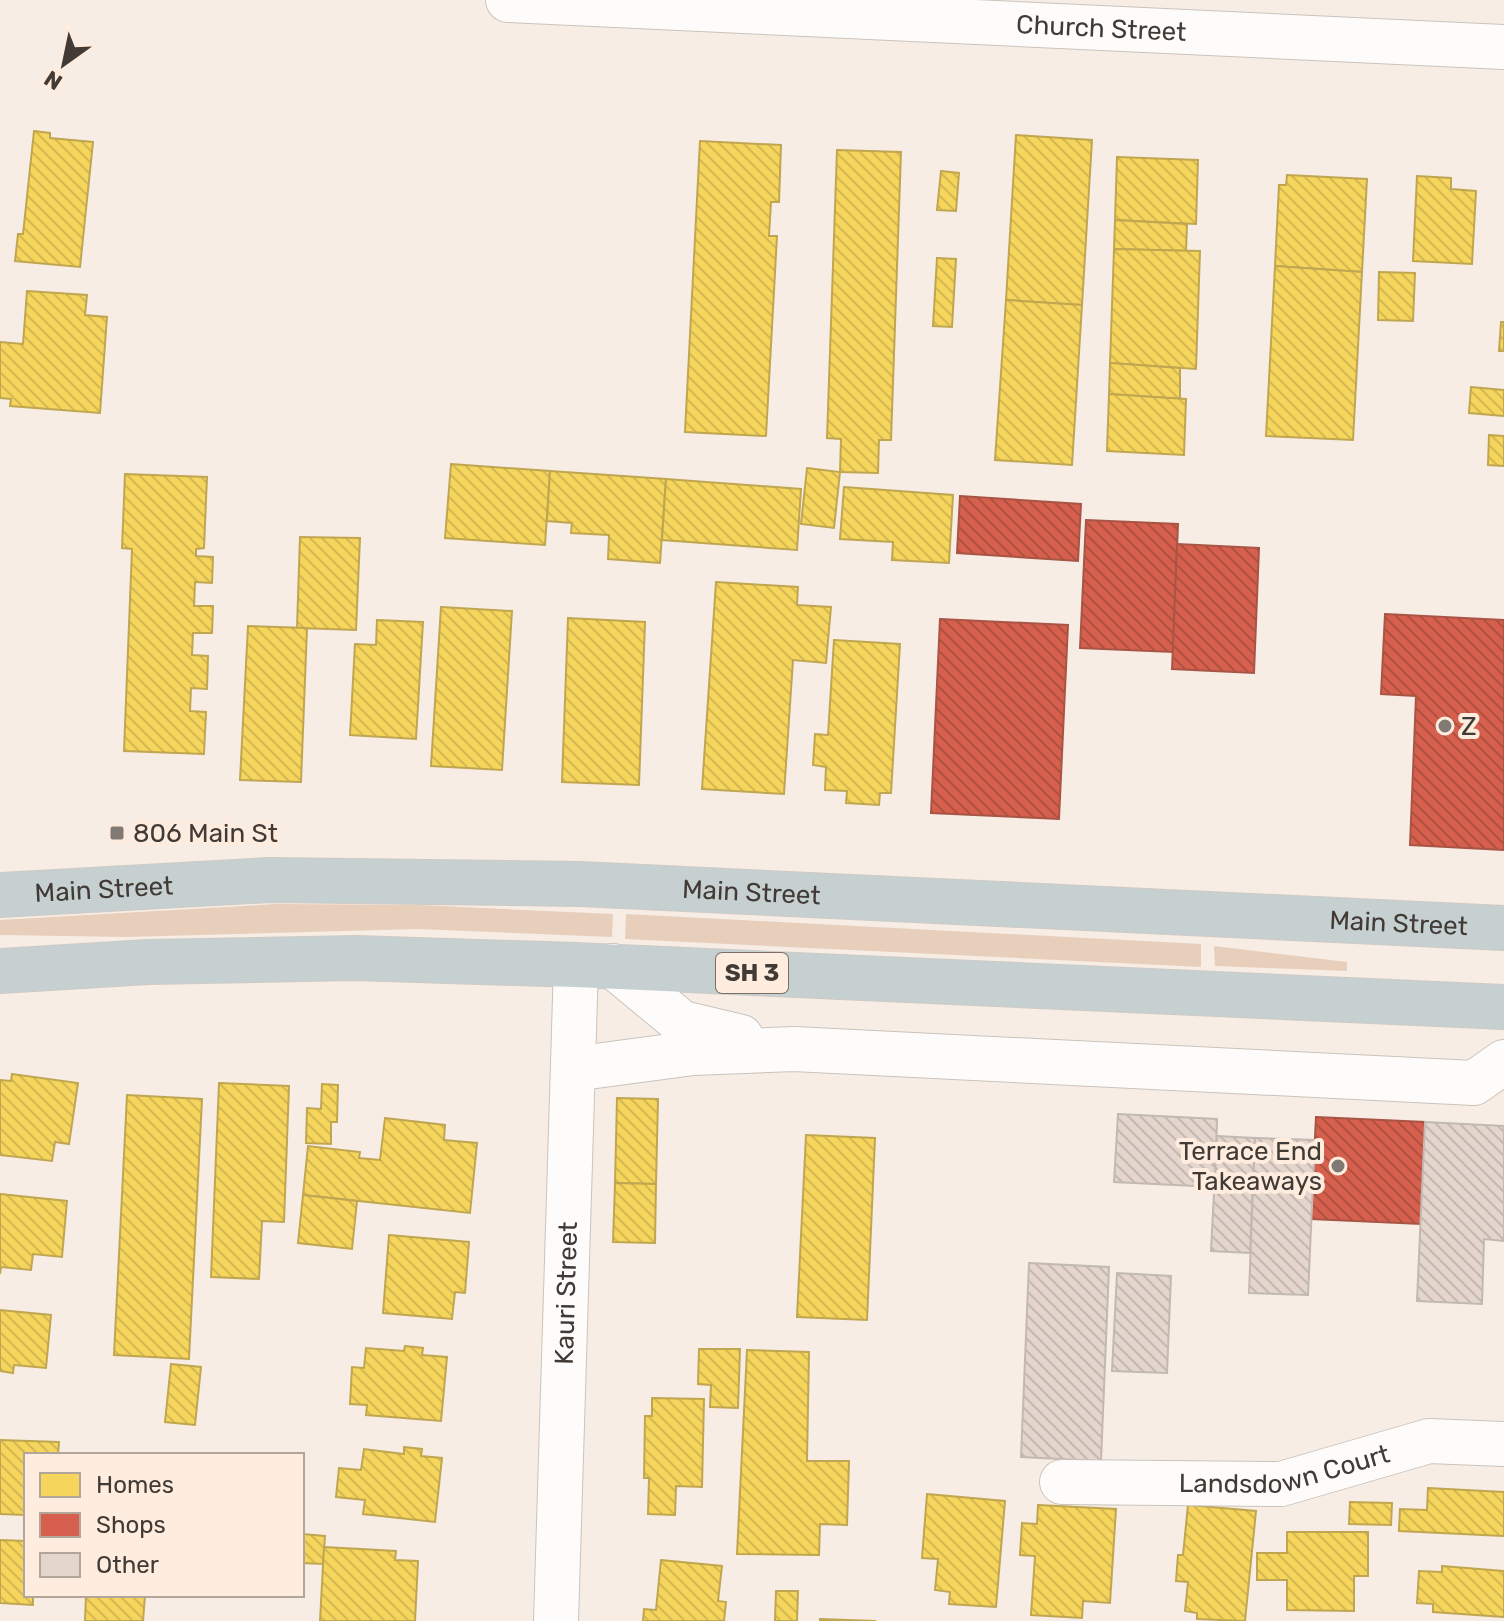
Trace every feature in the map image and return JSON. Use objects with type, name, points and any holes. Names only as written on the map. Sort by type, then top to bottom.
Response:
[{"type":"highway","name":"Main Street","points":[[0,895],[270,880],[580,884],[1504,928]]},
{"type":"highway","name":"SH 3","points":[[0,971],[148,962],[355,958],[1504,1007]]},
{"type":"street","name":"Church Street","points":[[508,0],[975,10],[1504,47]]},
{"type":"street","points":[[595,966],[682,1023],[794,1049]]},
{"type":"street","name":"Kauri Street","points":[[556,1621],[573,1069],[595,966]]},
{"type":"street","points":[[573,1069],[693,1053],[794,1049],[1474,1083],[1504,1062]]},
{"type":"street","name":"Landsdown Court","points":[[1062,1482],[1281,1484],[1429,1441],[1504,1444]]},
{"type":"shaded area","points":[[276,904],[419,905],[613,914],[612,937],[418,929],[127,937],[0,935],[0,920]]},
{"type":"shaded area","points":[[626,914],[1201,944],[1201,967],[625,939]]},
{"type":"shaded area","points":[[1214,946],[1347,962],[1347,971],[1215,966]]},
{"type":"building: Homes","points":[[34,131],[50,133],[50,138],[93,142],[80,267],[15,261],[18,234],[23,234]]},
{"type":"building: Homes","points":[[1016,135],[1092,140],[1082,305],[1006,300]]},
{"type":"building: Homes","points":[[700,141],[781,145],[779,202],[771,202],[769,236],[777,236],[766,436],[685,432]]},
{"type":"building: Homes","points":[[837,150],[901,152],[891,440],[879,440],[878,473],[840,472],[841,439],[827,438]]},
{"type":"building: Homes","points":[[1117,157],[1198,160],[1196,224],[1115,220]]},
{"type":"building: Homes","points":[[941,171],[959,173],[956,211],[937,210]]},
{"type":"building: Homes","points":[[1287,175],[1367,179],[1362,272],[1275,266],[1279,185],[1286,185]]},
{"type":"building: Homes","points":[[1417,176],[1451,178],[1451,189],[1476,191],[1472,264],[1413,261]]},
{"type":"building: Homes","points":[[1115,220],[1187,224],[1186,251],[1114,249]]},
{"type":"building: Homes","points":[[1114,249],[1200,251],[1196,369],[1110,363]]},
{"type":"building: Homes","points":[[937,258],[956,259],[952,327],[933,326]]},
{"type":"building: Homes","points":[[1275,266],[1362,272],[1353,440],[1266,436]]},
{"type":"building: Homes","points":[[1379,272],[1415,273],[1413,321],[1378,320]]},
{"type":"building: Homes","points":[[27,291],[87,295],[85,315],[107,317],[100,413],[10,406],[11,399],[0,398],[0,342],[23,344]]},
{"type":"building: Homes","points":[[1006,300],[1082,305],[1072,465],[995,460]]},
{"type":"building: Homes","points":[[1501,322],[1504,322],[1504,351],[1499,351]]},
{"type":"building: Homes","points":[[1110,363],[1180,368],[1180,399],[1109,394]]},
{"type":"building: Homes","points":[[1471,387],[1504,390],[1504,416],[1469,413]]},
{"type":"building: Homes","points":[[1109,394],[1186,399],[1184,455],[1107,451]]},
{"type":"building: Homes","points":[[1489,435],[1504,436],[1504,466],[1488,465]]},
{"type":"building: Homes","points":[[451,464],[550,471],[545,545],[445,538]]},
{"type":"building: Homes","points":[[807,468],[840,472],[834,528],[801,524]]},
{"type":"building: Homes","points":[[550,471],[666,479],[660,563],[608,559],[609,535],[571,533],[572,523],[547,521]]},
{"type":"building: Homes","points":[[125,474],[207,477],[204,548],[196,549],[196,556],[213,557],[212,583],[195,582],[194,606],[213,606],[212,633],[193,633],[192,655],[208,656],[207,689],[191,688],[190,711],[206,712],[204,754],[124,751],[132,549],[122,548]]},
{"type":"building: Homes","points":[[666,479],[801,489],[797,550],[662,540]]},
{"type":"building: Homes","points":[[844,487],[953,495],[949,563],[892,560],[893,542],[840,539]]},
{"type":"building: Homes","points":[[300,537],[360,538],[356,630],[297,628]]},
{"type":"building: Homes","points":[[716,582],[798,587],[797,605],[831,607],[826,663],[793,660],[784,794],[702,789]]},
{"type":"building: Homes","points":[[441,607],[512,611],[502,770],[431,766]]},
{"type":"building: Homes","points":[[568,618],[645,622],[639,785],[562,782]]},
{"type":"building: Homes","points":[[377,620],[423,622],[416,739],[350,735],[355,644],[376,645]]},
{"type":"building: Homes","points":[[248,626],[307,628],[301,782],[240,780]]},
{"type":"building: Homes","points":[[834,640],[900,644],[891,793],[880,793],[879,805],[846,803],[847,791],[825,790],[826,767],[813,765],[815,734],[828,735]]},
{"type":"building: Homes","points":[[12,1074],[78,1083],[69,1144],[55,1142],[52,1161],[0,1155],[0,1080],[11,1081]]},
{"type":"building: Homes","points":[[219,1083],[289,1086],[284,1222],[262,1221],[259,1279],[211,1277]]},
{"type":"building: Homes","points":[[322,1084],[338,1085],[337,1122],[331,1122],[331,1144],[306,1143],[307,1108],[321,1109]]},
{"type":"building: Homes","points":[[127,1095],[202,1099],[189,1359],[114,1355]]},
{"type":"building: Homes","points":[[617,1098],[658,1099],[656,1184],[615,1183]]},
{"type":"building: Homes","points":[[385,1118],[445,1125],[444,1140],[477,1143],[470,1213],[303,1195],[308,1146],[360,1152],[359,1158],[380,1160]]},
{"type":"building: Homes","points":[[806,1135],[875,1138],[867,1320],[797,1317]]},
{"type":"building: Homes","points":[[615,1183],[656,1184],[655,1243],[613,1242]]},
{"type":"building: Homes","points":[[0,1194],[67,1201],[62,1257],[33,1254],[31,1270],[1,1267],[0,1274]]},
{"type":"building: Homes","points":[[303,1195],[357,1201],[352,1249],[298,1243]]},
{"type":"building: Homes","points":[[389,1235],[469,1242],[465,1293],[455,1292],[452,1319],[383,1313]]},
{"type":"building: Homes","points":[[0,1310],[51,1315],[46,1368],[14,1365],[13,1373],[0,1371]]},
{"type":"building: Homes","points":[[405,1346],[423,1348],[422,1355],[447,1357],[441,1421],[366,1415],[367,1405],[350,1404],[352,1367],[364,1368],[366,1348],[404,1351]]},
{"type":"building: Homes","points":[[699,1349],[740,1349],[738,1408],[710,1407],[711,1385],[698,1384]]},
{"type":"building: Homes","points":[[747,1350],[809,1352],[807,1461],[849,1461],[847,1525],[820,1524],[819,1555],[737,1554]]},
{"type":"building: Homes","points":[[171,1364],[201,1367],[195,1425],[165,1422]]},
{"type":"building: Homes","points":[[652,1398],[704,1399],[702,1487],[676,1486],[675,1515],[648,1514],[649,1478],[644,1478],[645,1416],[652,1416]]},
{"type":"building: Homes","points":[[0,1440],[59,1442],[58,1453],[24,1453],[24,1515],[0,1514]]},
{"type":"building: Homes","points":[[404,1447],[422,1449],[421,1456],[442,1458],[435,1522],[363,1514],[365,1500],[336,1497],[339,1468],[361,1470],[364,1449],[404,1454]]},
{"type":"building: Homes","points":[[1428,1488],[1504,1492],[1504,1536],[1399,1531],[1400,1509],[1427,1510]]},
{"type":"building: Homes","points":[[927,1494],[1005,1501],[996,1607],[949,1604],[950,1592],[935,1590],[938,1559],[922,1558]]},
{"type":"building: Homes","points":[[1350,1502],[1392,1503],[1391,1525],[1349,1524]]},
{"type":"building: Homes","points":[[1038,1505],[1116,1509],[1110,1603],[1083,1601],[1082,1618],[1031,1615],[1035,1556],[1020,1555],[1022,1523],[1037,1524]]},
{"type":"building: Homes","points":[[1188,1505],[1256,1511],[1245,1621],[1197,1619],[1197,1613],[1185,1611],[1188,1582],[1176,1581],[1178,1555],[1183,1555]]},
{"type":"building: Homes","points":[[1287,1532],[1368,1532],[1368,1576],[1354,1576],[1354,1611],[1287,1610],[1287,1580],[1257,1580],[1257,1553],[1287,1553]]},
{"type":"building: Homes","points":[[304,1534],[325,1536],[323,1564],[304,1563]]},
{"type":"building: Homes","points":[[0,1540],[24,1541],[24,1597],[33,1597],[33,1605],[0,1603]]},
{"type":"building: Homes","points":[[324,1547],[396,1551],[395,1560],[418,1561],[415,1621],[320,1621]]},
{"type":"building: Homes","points":[[661,1560],[722,1566],[718,1601],[726,1602],[724,1621],[643,1621],[644,1609],[656,1610]]},
{"type":"building: Homes","points":[[1442,1566],[1504,1571],[1504,1617],[1433,1612],[1433,1604],[1417,1603],[1419,1571],[1442,1572]]},
{"type":"building: Homes","points":[[776,1591],[798,1591],[797,1621],[775,1621]]},
{"type":"building: Homes","points":[[86,1597],[145,1597],[143,1621],[85,1621]]},
{"type":"building: Homes","points":[[820,1619],[876,1621],[820,1621]]},
{"type":"building: Shops","points":[[960,496],[1081,504],[1078,561],[957,553]]},
{"type":"building: Shops","points":[[1086,520],[1178,524],[1173,652],[1080,648]]},
{"type":"building: Shops","points":[[1177,544],[1259,548],[1254,673],[1172,669]]},
{"type":"building: Shops","points":[[1385,614],[1504,620],[1504,850],[1410,845],[1416,696],[1381,694]]},
{"type":"building: Shops","points":[[940,619],[1068,625],[1059,819],[931,813]]},
{"type":"building: Shops","points":[[1316,1117],[1425,1122],[1421,1224],[1311,1219]]},
{"type":"building: Other","points":[[1118,1114],[1217,1119],[1215,1187],[1114,1182]]},
{"type":"building: Other","points":[[1425,1122],[1504,1126],[1504,1241],[1484,1239],[1482,1304],[1417,1301]]},
{"type":"building: Other","points":[[1217,1136],[1255,1138],[1250,1253],[1211,1251]]},
{"type":"building: Other","points":[[1255,1138],[1315,1140],[1308,1295],[1249,1293]]},
{"type":"building: Other","points":[[1029,1263],[1109,1267],[1101,1461],[1021,1457]]},
{"type":"building: Other","points":[[1117,1273],[1171,1276],[1167,1373],[1112,1371]]},
{"type":"place","name":"Z","points":[[1445,726]]},
{"type":"place","name":"806 Main St","points":[[117,833]]},
{"type":"place","name":"Terrace End Takeaways","points":[[1338,1166]]}]
